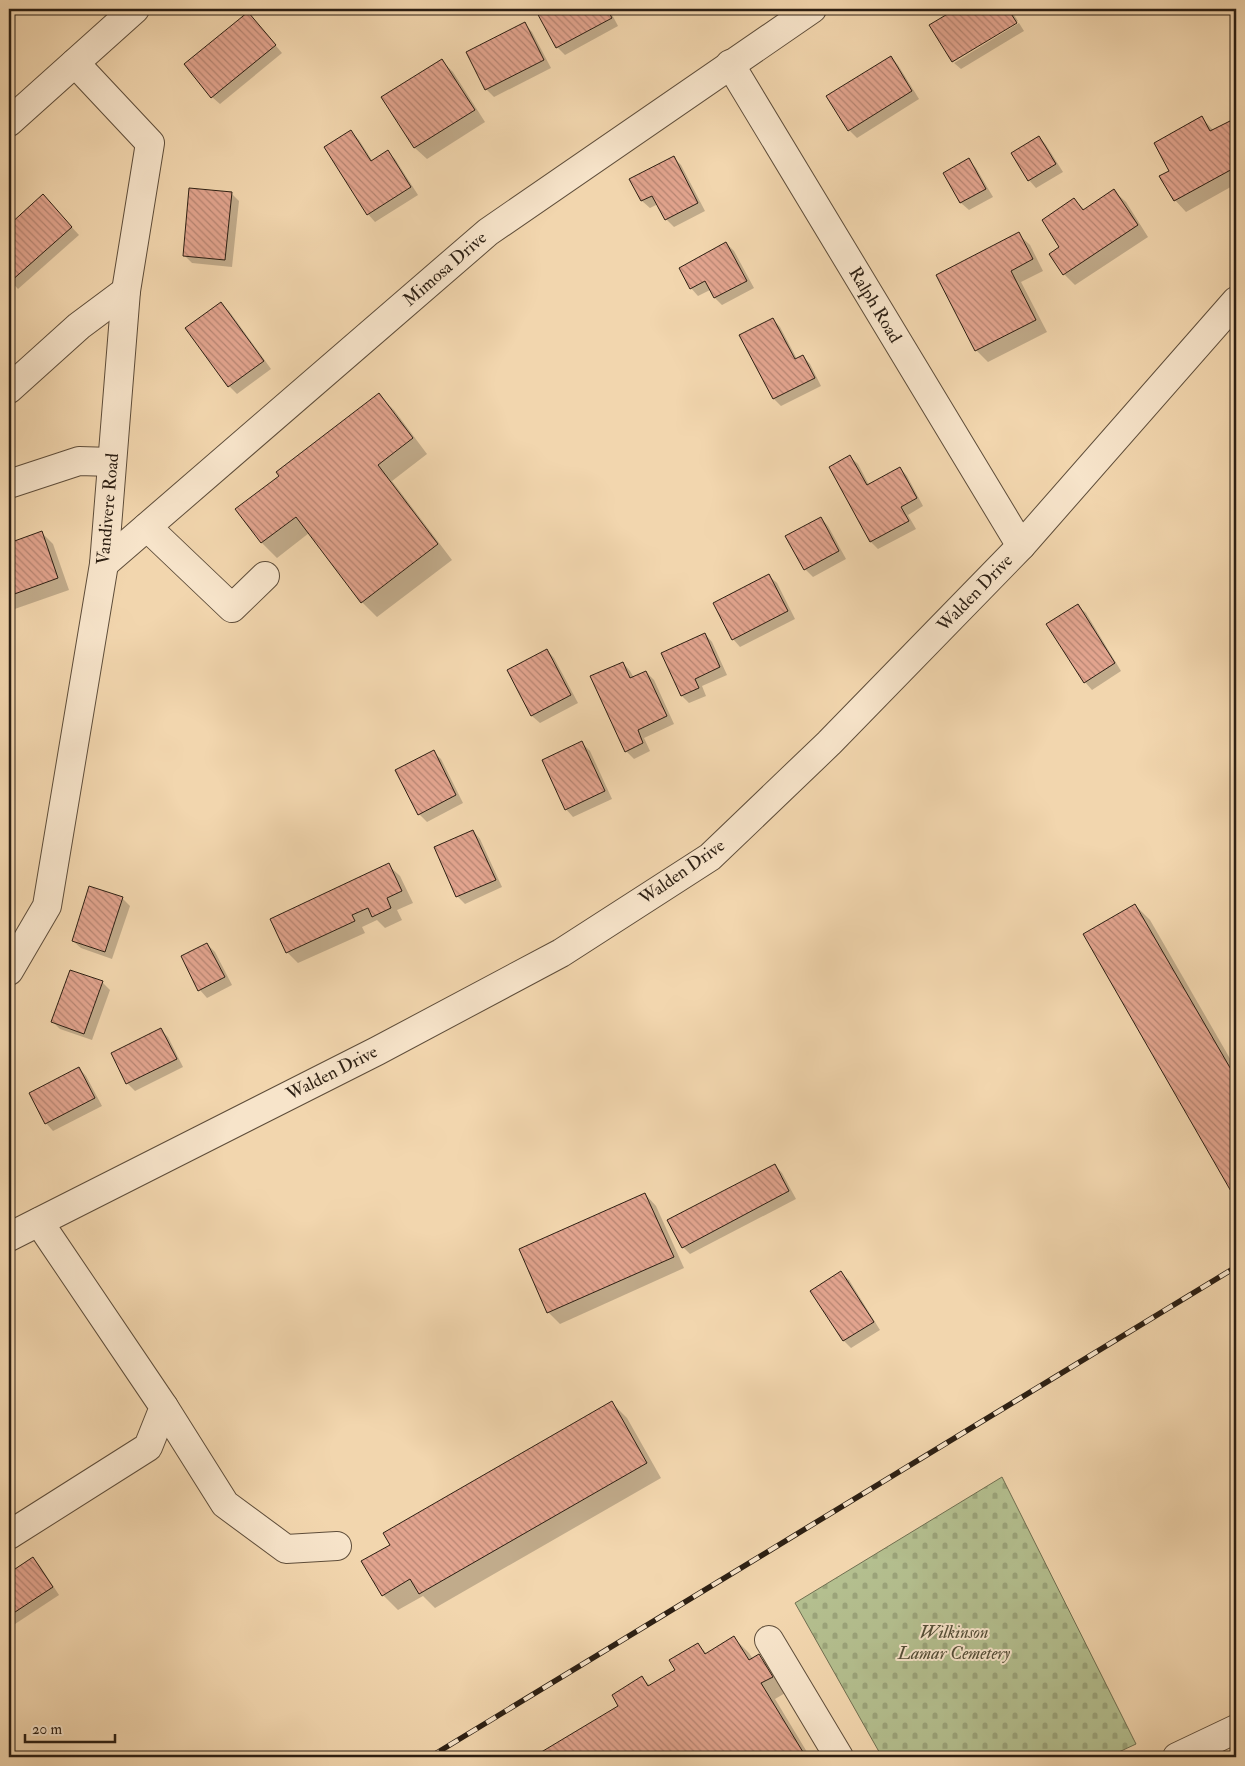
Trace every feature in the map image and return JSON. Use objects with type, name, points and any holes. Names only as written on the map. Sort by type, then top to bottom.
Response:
[{"type":"street","points":[[9,122],[135,9]]},
{"type":"street","name":"Mimosa Drive","points":[[104,564],[488,232],[812,9]]},
{"type":"street","name":"Vandivere Road","points":[[9,971],[47,906],[104,564],[126,291],[150,143],[75,63]]},
{"type":"street","name":"Ralph Road","points":[[730,64],[1020,546]]},
{"type":"street","points":[[9,389],[79,326],[126,291]]},
{"type":"street","name":"Walden Drive","points":[[9,1237],[377,1051],[561,953],[710,857],[829,743],[1020,546],[1236,301]]},
{"type":"street","points":[[9,484],[78,461],[112,462]]},
{"type":"street","points":[[147,527],[232,608],[265,576]]},
{"type":"street","points":[[39,1222],[164,1407],[225,1504],[286,1549],[337,1546]]},
{"type":"street","points":[[9,1535],[148,1447],[164,1407]]},
{"type":"street","points":[[769,1640],[839,1757]]},
{"type":"street","points":[[1176,1757],[1236,1728]]},
{"type":"green space","name":"Wilkinson Lamar Cemetery","points":[[1002,1477],[1136,1744],[1108,1757],[882,1757],[795,1603]]},
{"type":"building","points":[[540,9],[607,9],[612,18],[556,48],[536,11]]},
{"type":"building","points":[[956,9],[1008,9],[1017,23],[952,62],[929,25]]},
{"type":"building","points":[[248,12],[276,45],[211,98],[184,64]]},
{"type":"building","points":[[525,22],[544,60],[485,90],[466,52]]},
{"type":"building","points":[[891,56],[912,91],[848,131],[826,96]]},
{"type":"building","points":[[442,59],[475,110],[414,148],[381,97]]},
{"type":"building","points":[[1202,116],[1210,131],[1230,121],[1236,133],[1236,167],[1174,201],[1159,176],[1169,171],[1154,143]]},
{"type":"building","points":[[351,130],[371,161],[388,150],[411,187],[367,215],[324,147]]},
{"type":"building","points":[[1039,136],[1056,164],[1028,181],[1011,153]]},
{"type":"building","points":[[674,156],[698,203],[665,220],[652,196],[641,201],[629,179]]},
{"type":"building","points":[[969,158],[986,189],[960,203],[943,173]]},
{"type":"building","points":[[189,188],[232,192],[225,260],[183,256]]},
{"type":"building","points":[[1114,189],[1138,225],[1063,275],[1049,254],[1059,247],[1042,220],[1074,198],[1083,210]]},
{"type":"building","points":[[43,194],[72,227],[10,282],[9,225]]},
{"type":"building","points":[[1019,232],[1033,259],[1011,271],[1036,320],[975,351],[936,275]]},
{"type":"building","points":[[726,242],[747,281],[714,298],[705,281],[690,289],[679,268]]},
{"type":"building","points":[[221,302],[264,361],[228,387],[185,328]]},
{"type":"building","points":[[773,318],[795,359],[803,355],[815,378],[773,399],[739,335]]},
{"type":"building","points":[[379,393],[413,438],[378,465],[438,544],[361,603],[296,517],[261,543],[235,509],[279,476],[276,472]]},
{"type":"building","points":[[850,455],[867,485],[900,467],[917,498],[901,507],[909,521],[870,542],[829,467]]},
{"type":"building","points":[[821,517],[839,551],[804,570],[785,536]]},
{"type":"building","points":[[42,531],[58,578],[9,596],[9,543]]},
{"type":"building","points":[[769,574],[788,611],[732,640],[713,603]]},
{"type":"building","points":[[1078,604],[1115,663],[1084,683],[1046,624]]},
{"type":"building","points":[[705,633],[720,667],[695,679],[699,688],[681,696],[661,653]]},
{"type":"building","points":[[547,649],[571,695],[531,716],[507,670]]},
{"type":"building","points":[[623,662],[630,678],[646,671],[667,716],[638,730],[643,743],[625,752],[590,676]]},
{"type":"building","points":[[582,741],[605,791],[565,810],[542,760]]},
{"type":"building","points":[[434,750],[456,795],[418,815],[395,770]]},
{"type":"building","points":[[473,830],[496,880],[456,897],[434,847]]},
{"type":"building","points":[[389,863],[402,891],[387,898],[391,908],[372,917],[368,908],[352,915],[355,921],[286,953],[270,919]]},
{"type":"building","points":[[89,886],[123,897],[105,952],[72,941]]},
{"type":"building","points":[[1135,904],[1236,1078],[1236,1200],[1083,934]]},
{"type":"building","points":[[207,943],[225,977],[198,991],[181,956]]},
{"type":"building","points":[[70,970],[103,981],[84,1034],[51,1022]]},
{"type":"building","points":[[161,1028],[177,1059],[126,1084],[111,1053]]},
{"type":"building","points":[[79,1067],[95,1098],[45,1124],[29,1093]]},
{"type":"building","points":[[775,1164],[789,1191],[682,1248],[667,1220]]},
{"type":"building","points":[[645,1193],[674,1257],[547,1313],[519,1249]]},
{"type":"building","points":[[841,1271],[874,1322],[843,1341],[810,1291]]},
{"type":"building","points":[[612,1401],[647,1463],[419,1594],[410,1579],[382,1596],[361,1561],[390,1545],[383,1533]]},
{"type":"building","points":[[33,1557],[53,1587],[9,1616],[9,1573]]},
{"type":"building","points":[[734,1636],[749,1660],[759,1654],[773,1677],[761,1683],[806,1757],[533,1757],[618,1706],[612,1695],[642,1676],[648,1686],[675,1670],[669,1660],[698,1643],[705,1654]]},
{"type":"railway","points":[[430,1757],[1236,1267]]}]
